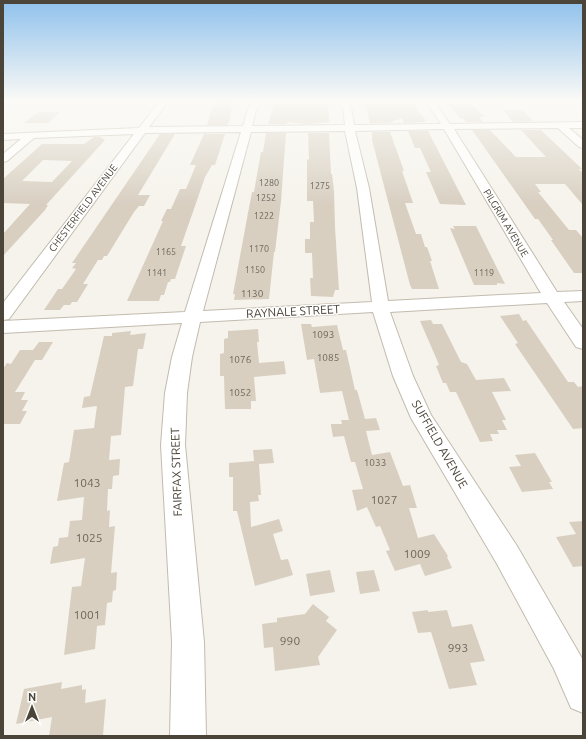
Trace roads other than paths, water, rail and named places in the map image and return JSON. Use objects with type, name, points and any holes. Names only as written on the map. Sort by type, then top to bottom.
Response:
[{"type":"street","points":[[3,137],[40,135]]},
{"type":"street","name":"CHESTERFIELD AVENUE","points":[[3,315],[138,135]]},
{"type":"street","name":"FAIRFAX STREET","points":[[188,736],[188,642],[173,445],[176,393],[182,357],[245,135]]},
{"type":"street","name":"SUFFIELD AVENUE","points":[[352,135],[363,188],[380,306],[403,376],[422,418],[507,555],[565,658],[583,696]]},
{"type":"street","name":"PILGRIM AVENUE","points":[[454,135],[552,298],[583,344]]},
{"type":"street","points":[[572,135],[583,145]]},
{"type":"street","points":[[3,159],[31,136]]},
{"type":"street","name":"RAYNALE STREET","points":[[3,327],[583,296]]}]
